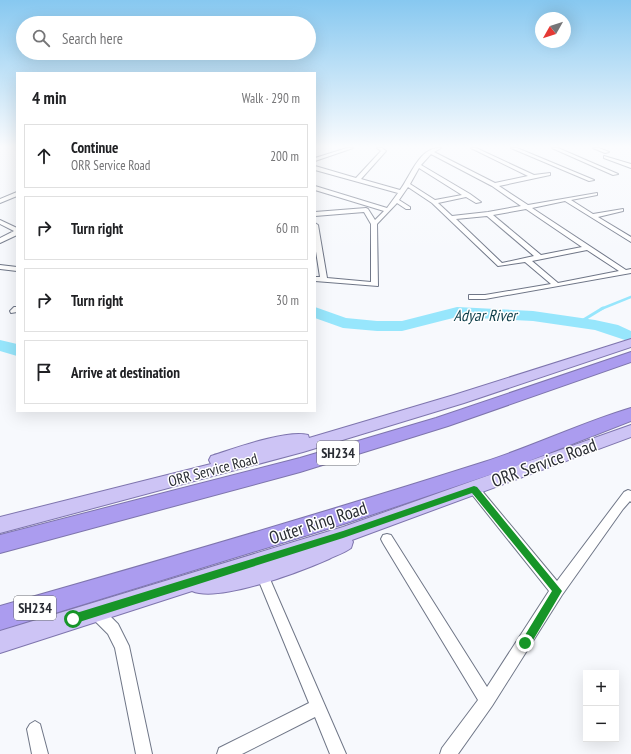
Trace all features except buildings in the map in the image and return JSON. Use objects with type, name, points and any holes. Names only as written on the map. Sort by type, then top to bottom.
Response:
[{"type":"highway","name":"SH234","points":[[0,544],[300,465],[450,419],[601,368],[628,349]]},
{"type":"highway","name":"Outer Ring Road","points":[[0,618],[348,514],[628,421]]},
{"type":"main road","name":"ORR Service Road","points":[[0,525],[156,485],[208,463],[261,446],[300,439],[336,436],[628,349]]},
{"type":"main road","name":"ORR Service Road","points":[[0,642],[343,535],[474,489],[628,421]]},
{"type":"main road","points":[[176,587],[217,584],[246,579],[262,574],[308,559],[381,521]]},
{"type":"street","points":[[368,183],[401,192]]},
{"type":"street","points":[[448,183],[478,202]]},
{"type":"street","points":[[490,183],[588,248],[628,271]]},
{"type":"street","points":[[494,185],[503,183]]},
{"type":"street","points":[[374,224],[396,200],[406,184],[434,202],[500,265],[588,248]]},
{"type":"street","points":[[316,188],[387,210]]},
{"type":"street","points":[[0,202],[16,194]]},
{"type":"street","points":[[452,218],[488,214],[595,194]]},
{"type":"street","points":[[434,202],[468,195]]},
{"type":"street","points":[[9,198],[16,200]]},
{"type":"street","points":[[565,199],[631,240]]},
{"type":"street","points":[[396,200],[408,208]]},
{"type":"street","points":[[316,214],[366,210],[374,224],[375,284],[316,278]]},
{"type":"street","points":[[593,216],[621,210]]},
{"type":"street","points":[[488,214],[539,257]]},
{"type":"street","points":[[0,222],[16,230]]},
{"type":"street","points":[[0,241],[16,231]]},
{"type":"street","points":[[316,231],[324,279]]},
{"type":"street","points":[[527,260],[557,285]]},
{"type":"street","points":[[0,267],[16,270]]},
{"type":"street","points":[[0,274],[8,268]]},
{"type":"street","points":[[472,297],[485,297],[557,285],[628,271]]},
{"type":"street","points":[[474,489],[557,591]]},
{"type":"street","points":[[448,754],[487,701],[557,591],[619,506],[628,496],[631,497]]},
{"type":"street","points":[[387,539],[487,701]]},
{"type":"street","points":[[262,574],[338,754]]},
{"type":"street","points":[[96,612],[113,629],[122,646],[144,754]]},
{"type":"street","points":[[225,754],[318,708]]},
{"type":"street","points":[[35,729],[40,754]]},
{"type":"waterway","points":[[602,309],[631,297]]},
{"type":"waterway","points":[[580,322],[602,309]]},
{"type":"waterway","name":"Adyar River","points":[[316,312],[343,323],[377,326],[402,326],[457,312],[533,316],[595,325],[612,329],[631,337]]},
{"type":"waterway","name":"Adyar River","points":[[0,345],[16,350]]},
{"type":"route","points":[[73,619],[343,535],[474,489],[557,591],[525,643]]}]
